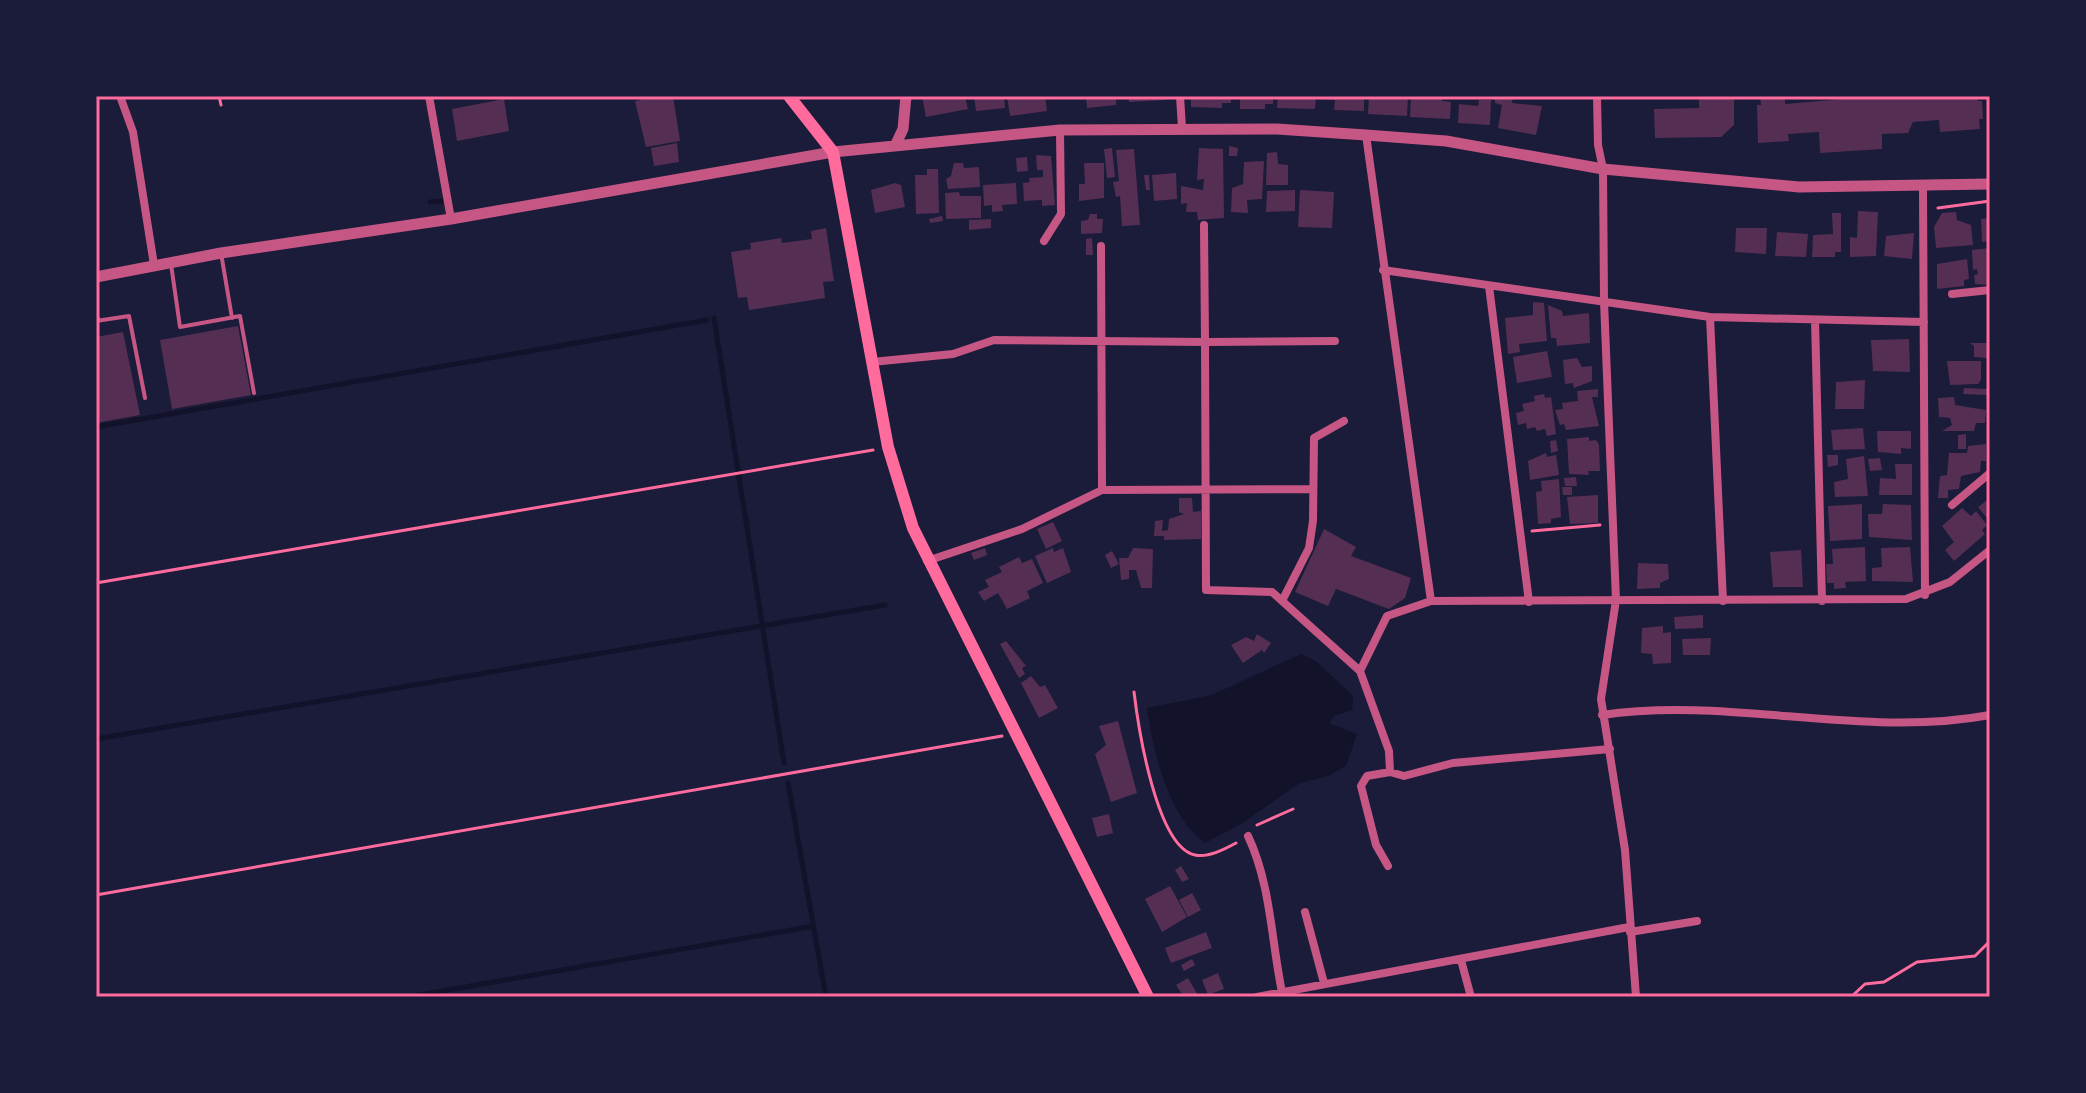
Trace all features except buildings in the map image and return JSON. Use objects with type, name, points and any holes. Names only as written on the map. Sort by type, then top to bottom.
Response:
[{"type":"main road","points":[[789,96],[833,152],[888,447],[927,561],[1148,997]]},
{"type":"street","points":[[120,96],[133,132],[154,265]]},
{"type":"street","points":[[429,96],[450,214]]},
{"type":"street","points":[[895,146],[903,129],[906,96]]},
{"type":"street","points":[[1180,96],[1182,128]]},
{"type":"street","points":[[1597,96],[1598,145],[1603,169],[1604,301],[1616,600],[1601,699],[1625,850],[1636,997]]},
{"type":"street","points":[[96,277],[450,214],[833,152],[1060,130],[1182,128],[1446,141],[1603,169],[1799,187],[1923,188],[1990,184]]},
{"type":"street","points":[[1044,241],[1061,214],[1060,130]]},
{"type":"street","points":[[1366,135],[1431,601]]},
{"type":"street","points":[[1923,188],[1925,595]]},
{"type":"street","points":[[1204,225],[1206,590],[1272,592],[1360,671],[1389,751],[1390,772]]},
{"type":"street","points":[[1101,246],[1102,490]]},
{"type":"street","points":[[1383,270],[1710,317],[1924,322]]},
{"type":"street","points":[[1489,286],[1529,602]]},
{"type":"street","points":[[1952,294],[1990,290]]},
{"type":"street","points":[[1710,317],[1723,601]]},
{"type":"street","points":[[1815,320],[1822,601]]},
{"type":"street","points":[[872,362],[953,354],[994,340],[1335,341]]},
{"type":"street","points":[[1283,599],[1309,548],[1314,438],[1344,421]]},
{"type":"street","points":[[1952,505],[1990,473]]},
{"type":"street","points":[[927,561],[1022,529],[1102,490],[1313,489]]},
{"type":"street","points":[[1360,671],[1387,616],[1431,601],[1906,599],[1925,595],[1950,582],[1990,550]]},
{"type":"street","points":[[1602,715],[1719,711],[1859,721],[1965,719],[1990,715]]},
{"type":"street","points":[[1388,866],[1376,845],[1361,786],[1367,776],[1390,772],[1404,776],[1453,763],[1610,749]]},
{"type":"street","points":[[1248,836],[1265,877],[1270,934],[1282,992]]},
{"type":"street","points":[[1305,912],[1323,997]]},
{"type":"street","points":[[1257,997],[1461,960],[1539,941],[1697,921]]},
{"type":"street","points":[[1461,960],[1471,997]]},
{"type":"lane","points":[[221,253],[232,318]]},
{"type":"lane","points":[[171,263],[180,327],[240,316],[254,393]]},
{"type":"lane","points":[[96,309],[97,321],[129,316],[145,398]]},
{"type":"path","points":[[219,96],[221,105]]},
{"type":"path","points":[[1924,213],[1934,213],[1940,205],[1990,201]]},
{"type":"path","points":[[96,583],[888,447]]},
{"type":"path","points":[[1520,533],[1612,523]]},
{"type":"path","points":[[1134,692],[1145,761],[1160,806],[1177,841],[1186,852],[1205,855],[1248,836],[1258,824],[1293,809]]},
{"type":"path","points":[[96,895],[978,743],[1014,733]]},
{"type":"path","points":[[1851,997],[1865,984],[1884,982],[1917,962],[1975,956],[1990,941]]},
{"type":"shaded area","points":[[1301,654],[1316,661],[1353,696],[1352,710],[1334,716],[1329,723],[1357,734],[1346,766],[1328,776],[1300,783],[1241,824],[1205,843],[1181,817],[1164,782],[1147,708],[1212,695]]},
{"type":"waterway","points":[[430,202],[441,201]]},
{"type":"waterway","points":[[714,318],[784,763]]},
{"type":"waterway","points":[[96,427],[707,320]]},
{"type":"waterway","points":[[96,739],[885,605]]},
{"type":"waterway","points":[[788,783],[826,997]]},
{"type":"waterway","points":[[408,997],[814,926]]}]
